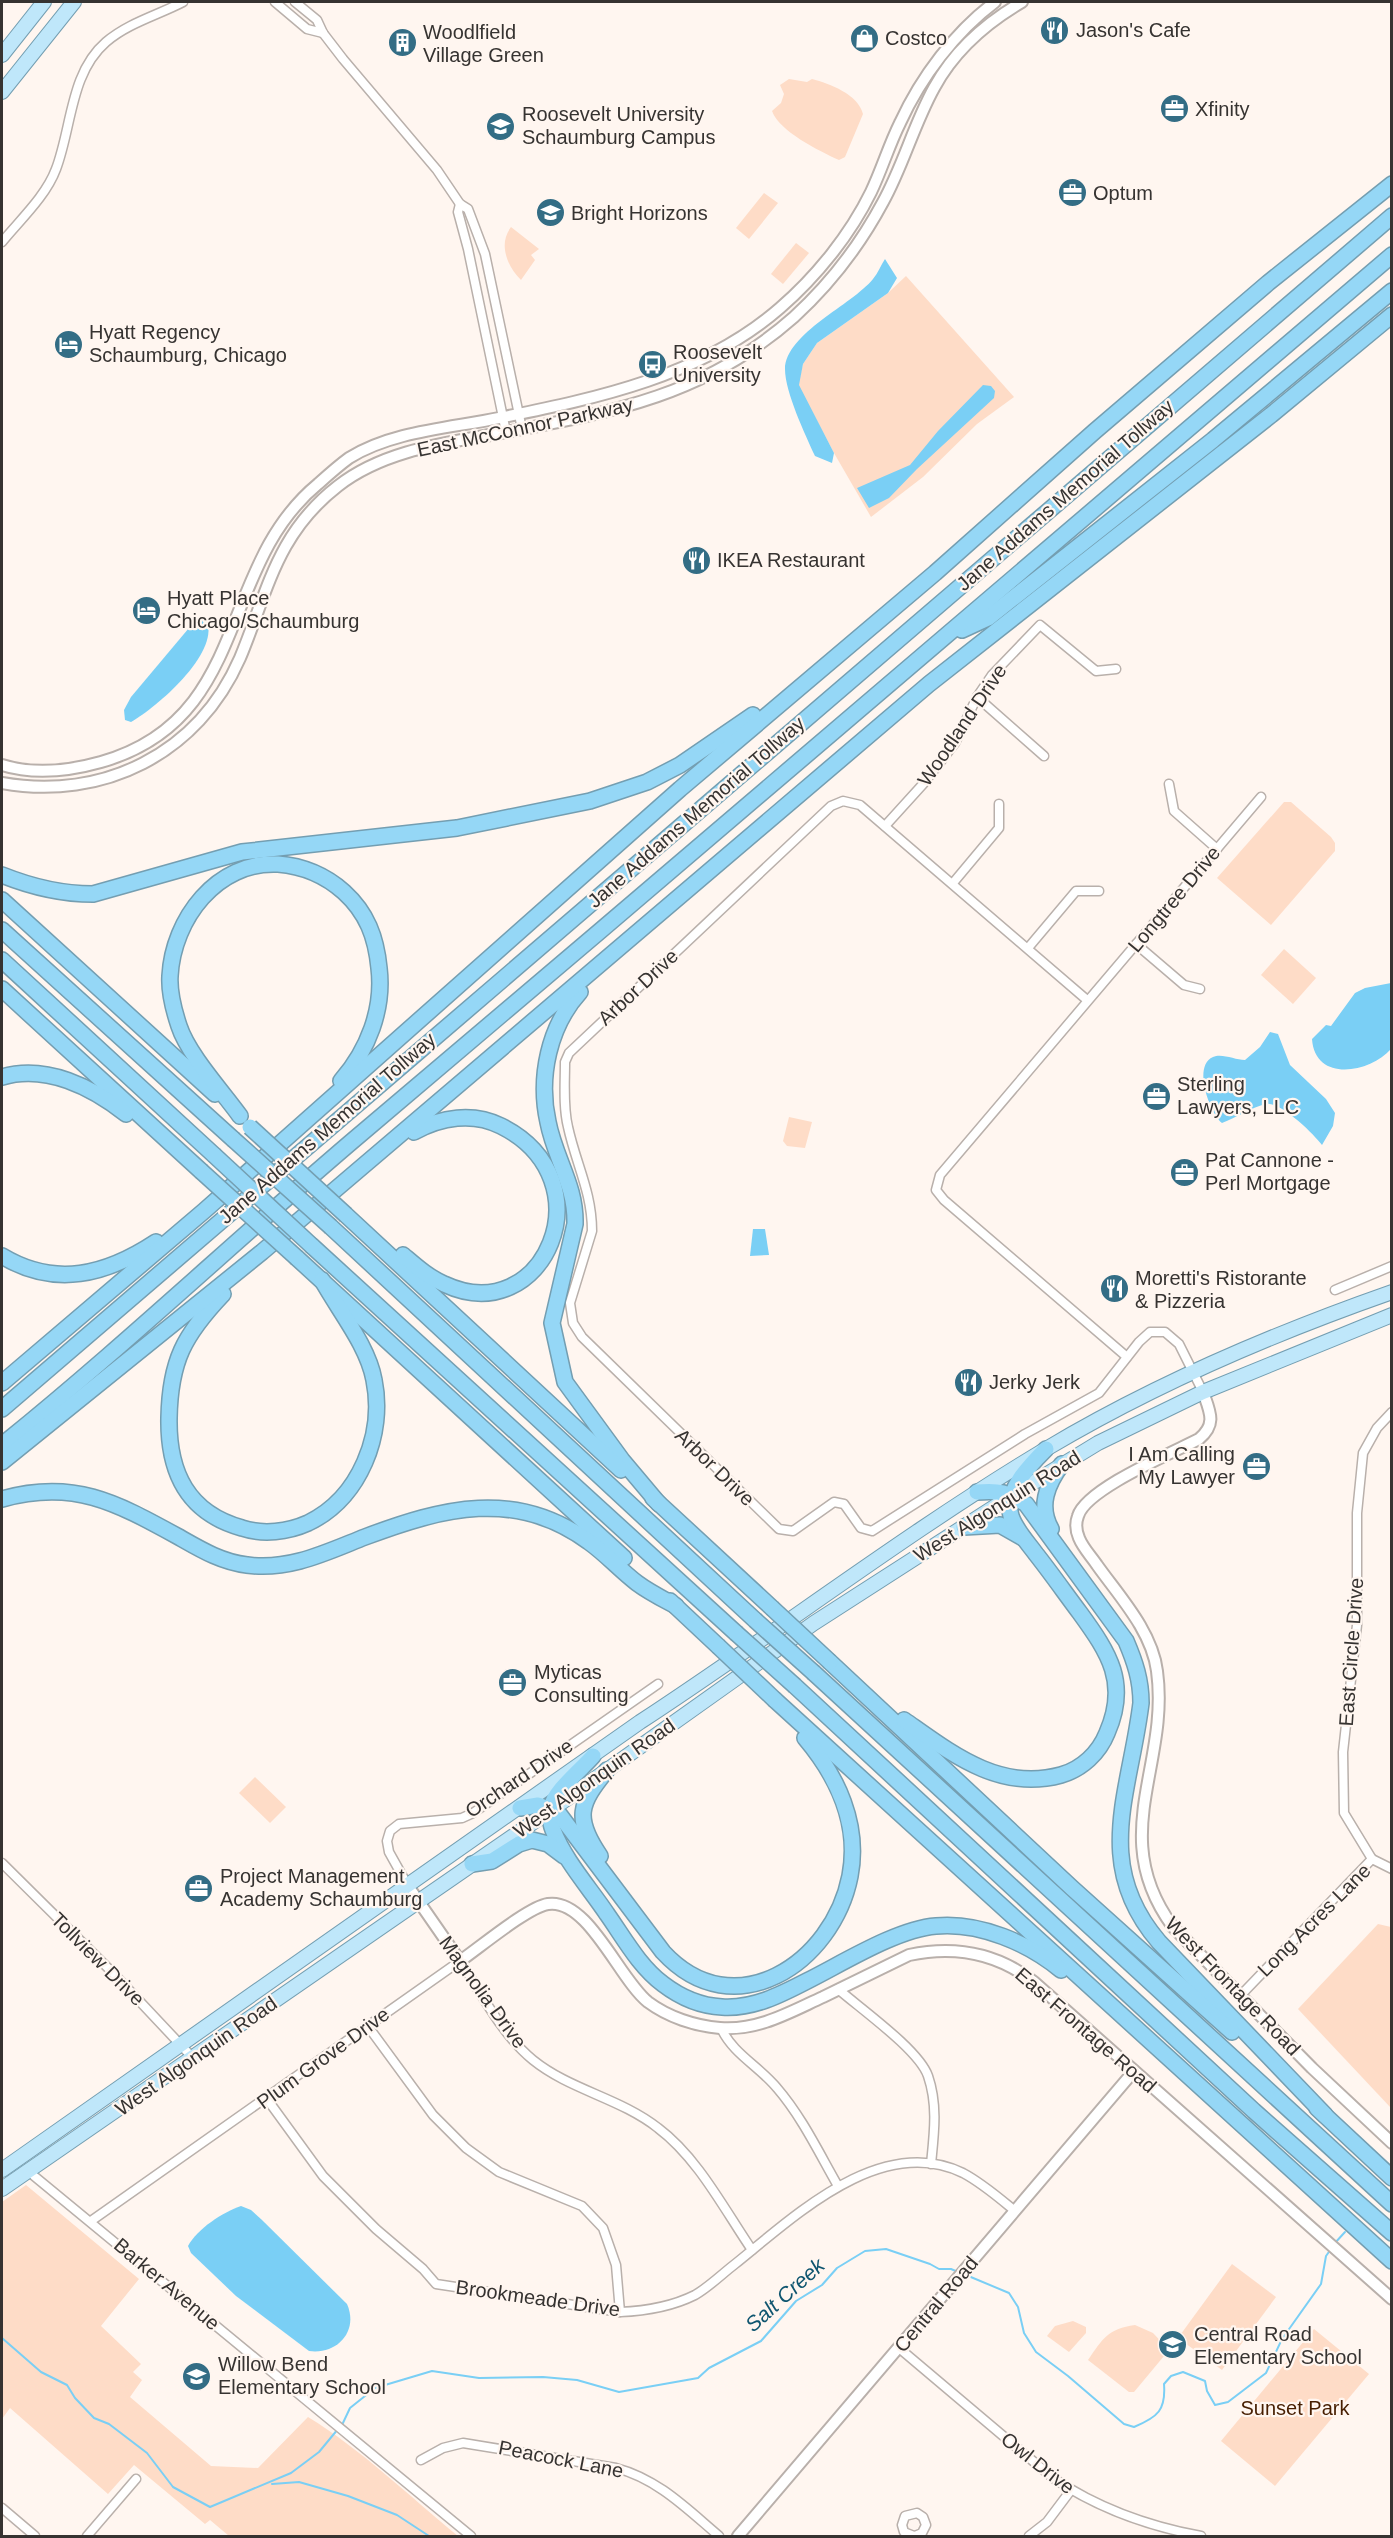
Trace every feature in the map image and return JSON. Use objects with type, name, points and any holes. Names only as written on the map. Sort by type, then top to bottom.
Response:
[{"type":"highway","points":[[2,1383],[204,1211],[680,789],[935,573],[1095,431],[1268,283],[1392,184]]},
{"type":"highway","name":"Jane Addams Memorial Tollway","points":[[2,1409],[1392,216]]},
{"type":"highway","name":"Jane Addams Memorial Tollway","points":[[2,1445],[152,1319],[360,1134],[520,1001],[1392,255]]},
{"type":"highway","points":[[945,637],[987,618],[1213,440],[1392,291]]},
{"type":"highway","points":[[2,1462],[262,1252],[929,684],[1271,415],[1392,315]]},
{"type":"highway","points":[[2,875],[40,889],[70,894],[93,894],[242,852],[457,828],[590,801],[647,782],[712,745],[935,573]]},
{"type":"highway","points":[[245,1121],[187,1043],[179,1027],[171,994],[171,968],[180,932],[194,907],[206,892],[223,879],[241,870],[267,864],[301,867],[335,884],[362,911],[370,926],[378,953],[380,988],[375,1023],[354,1065],[322,1106]]},
{"type":"highway","points":[[659,1504],[622,1460],[565,1382],[552,1323],[575,1224],[575,1212],[567,1174],[548,1122],[545,1082],[550,1045],[556,1028],[570,1004],[652,932],[700,879]]},
{"type":"highway","points":[[2,900],[245,1121],[1072,1888],[1392,2178]]},
{"type":"highway","points":[[2,930],[331,1227],[755,1620],[1392,2204]]},
{"type":"highway","points":[[2,960],[795,1686],[1246,2103],[1392,2234]]},
{"type":"highway","points":[[2,989],[297,1257],[776,1700],[1392,2261]]},
{"type":"highway","points":[[2,1077],[36,1074],[70,1082],[115,1105],[182,1154]]},
{"type":"highway","points":[[348,1217],[374,1229],[435,1280],[454,1288],[478,1292],[497,1290],[526,1276],[545,1256],[554,1237],[557,1206],[548,1170],[523,1139],[496,1124],[469,1118],[432,1122],[366,1162]]},
{"type":"highway","points":[[2,1256],[25,1267],[48,1274],[88,1274],[137,1253],[204,1211]]},
{"type":"highway","points":[[262,1252],[202,1316],[190,1333],[177,1359],[170,1390],[169,1436],[176,1470],[192,1500],[223,1523],[254,1532],[269,1532],[308,1523],[328,1510],[348,1490],[369,1454],[376,1423],[376,1392],[372,1370],[360,1343],[322,1280]]},
{"type":"highway","points":[[862,1691],[954,1755],[977,1768],[995,1774],[1020,1779],[1052,1777],[1073,1770],[1091,1758],[1104,1740],[1114,1717],[1117,1693],[1115,1674],[1106,1650],[1026,1540],[1011,1514],[1013,1495],[1025,1473],[1046,1449]]},
{"type":"highway","points":[[1062,1464],[1048,1488],[1043,1507],[1046,1521],[1063,1553]]},
{"type":"highway","points":[[977,1492],[998,1490],[1013,1495],[1026,1504],[1126,1641],[1139,1677],[1141,1690],[1139,1716],[1120,1832],[1122,1866],[1130,1900],[1144,1925],[1158,1942],[1325,2115]]},
{"type":"highway","points":[[2,1499],[37,1491],[71,1492],[90,1496],[118,1505],[212,1555],[239,1564],[263,1566],[303,1562],[402,1523],[445,1511],[500,1507],[536,1515],[575,1533],[637,1583],[676,1606]]},
{"type":"highway","points":[[964,1527],[1000,1525],[1026,1540]]},
{"type":"highway","points":[[520,1808],[538,1805],[559,1814],[663,1953],[682,1971],[704,1983],[737,1988],[760,1983],[792,1967],[816,1945],[828,1928],[841,1902],[850,1875],[852,1851],[849,1820],[839,1787],[818,1753],[776,1700]]},
{"type":"highway","points":[[593,1756],[553,1799],[551,1810],[554,1833],[570,1861],[628,1946],[651,1973],[674,1992],[696,2001],[721,2007],[759,2002],[902,1935],[936,1926],[959,1926],[1008,1938],[1052,1962],[1149,2039]]},
{"type":"highway","points":[[607,1770],[585,1799],[582,1817],[589,1837],[622,1886],[638,1917]]},
{"type":"highway","points":[[472,1864],[492,1861],[519,1844],[532,1840],[549,1844],[570,1861]]},
{"type":"main road","points":[[2,55],[44,2]]},
{"type":"main road","points":[[2,92],[74,2]]},
{"type":"main road","name":"West Algonquin Road","points":[[2,2170],[900,1542],[977,1492],[1046,1449],[1193,1371],[1310,1321],[1392,1292]]},
{"type":"main road","name":"West Algonquin Road","points":[[2,2190],[551,1810],[804,1629],[1062,1464],[1098,1443],[1203,1392],[1392,1315]]},
{"type":"street","points":[[2,242],[51,182],[57,168],[76,92],[92,57],[120,31],[183,2]]},
{"type":"street","points":[[275,2],[307,29],[323,33]]},
{"type":"street","points":[[295,2],[317,20],[323,33],[437,170],[460,204],[468,209],[485,254],[522,429]]},
{"type":"street","name":"East McConnor Parkway","points":[[2,765],[15,769],[40,771],[79,768],[129,752],[168,728],[206,686],[272,535],[290,510],[310,490],[349,459],[380,445],[411,436],[519,414],[662,378],[723,348],[776,312],[821,266],[861,210],[871,192],[900,122],[941,56],[972,21],[995,2]]},
{"type":"street","name":"East McConnor Parkway","points":[[2,783],[40,789],[97,782],[131,770],[169,748],[198,723],[219,697],[239,659],[280,555],[290,538],[322,500],[355,475],[379,463],[438,444],[522,429],[651,400],[682,389],[714,373],[771,337],[822,289],[867,230],[885,201],[932,90],[944,70],[993,20],[1022,2]]},
{"type":"street","points":[[460,204],[458,212],[466,240],[506,432]]},
{"type":"street","name":"Woodland Drive","points":[[885,826],[955,744],[977,697],[992,675],[1040,625],[1096,671],[1116,669]]},
{"type":"street","points":[[977,697],[1044,756]]},
{"type":"street","points":[[1169,784],[1174,811],[1217,849]]},
{"type":"street","name":"Longtree Drive","points":[[1087,1000],[1261,797]]},
{"type":"street","name":"Arbor Drive","points":[[1087,1000],[953,883],[855,802],[843,801],[831,806],[569,1053],[565,1062],[567,1127],[589,1195],[592,1223],[592,1231],[570,1303],[573,1323],[582,1336],[779,1530],[793,1531],[834,1502],[844,1504],[861,1528],[872,1532],[1025,1434],[1099,1393],[1150,1332],[1165,1332],[1179,1344],[1203,1392]]},
{"type":"street","points":[[953,883],[999,828],[999,804]]},
{"type":"street","points":[[1028,948],[1076,891],[1099,891]]},
{"type":"street","points":[[1136,944],[1184,985],[1200,989]]},
{"type":"street","points":[[1087,1000],[940,1175],[936,1190],[944,1200],[1127,1357]]},
{"type":"street","points":[[1335,1290],[1392,1266]]},
{"type":"street","name":"West Frontage Road","points":[[1203,1392],[1211,1419],[1209,1431],[1199,1439],[1092,1496],[1078,1513],[1076,1530],[1080,1540],[1128,1608],[1156,1660],[1159,1712],[1142,1818],[1141,1842],[1148,1884],[1173,1927],[1240,1996],[1392,2144]]},
{"type":"street","name":"East Circle Drive","points":[[1372,1859],[1344,1813],[1343,1752],[1357,1625],[1357,1513],[1363,1453],[1377,1428],[1392,1412]]},
{"type":"street","name":"Orchard Drive","points":[[408,1886],[389,1852],[387,1841],[390,1831],[399,1824],[462,1818],[473,1813],[658,1684]]},
{"type":"street","name":"Long Acres Lane","points":[[1240,1996],[1372,1859],[1392,1869]]},
{"type":"street","name":"Tollview Drive","points":[[2,1863],[108,1968],[193,2058]]},
{"type":"street","name":"Magnolia Drive","points":[[408,1886],[507,2032],[533,2060],[555,2074],[632,2110],[658,2128],[680,2148],[752,2250]]},
{"type":"street","name":"Plum Grove Drive","points":[[91,2221],[532,1911],[547,1904],[558,1904]]},
{"type":"street","name":"East Frontage Road","points":[[558,1904],[576,1911],[584,1919],[628,1980],[647,2001],[676,2017],[701,2026],[721,2028],[766,2023],[909,1955],[946,1950],[988,1956],[1011,1966],[1024,1974],[1392,2299]]},
{"type":"street","points":[[838,1989],[909,2050],[928,2075],[935,2105],[931,2164]]},
{"type":"street","points":[[367,2025],[433,2115],[466,2148],[499,2172],[582,2206],[603,2228],[616,2265],[620,2312]]},
{"type":"street","points":[[721,2028],[732,2048],[775,2084],[793,2106],[838,2186]]},
{"type":"street","name":"Central Road","points":[[738,2536],[1134,2071]]},
{"type":"street","name":"Brookmeade Drive","points":[[267,2099],[323,2176],[375,2229],[423,2269],[436,2284],[620,2312],[668,2305],[696,2294],[838,2186],[867,2172],[903,2162],[931,2164],[962,2172],[987,2188],[1015,2211]]},
{"type":"street","name":"Barker Avenue","points":[[28,2171],[471,2536]]},
{"type":"street","name":"Owl Drive","points":[[899,2348],[1053,2478],[1071,2490],[1143,2523],[1201,2536]]},
{"type":"street","name":"Peacock Lane","points":[[421,2460],[443,2448],[463,2443],[616,2468],[631,2472],[663,2488],[720,2536]]},
{"type":"street","points":[[87,2536],[136,2479]]},
{"type":"street","points":[[1029,2536],[1047,2522],[1071,2490]]},
{"type":"street","points":[[2,2508],[35,2536]]},
{"type":"green space","points":[[789,79],[807,82],[812,79],[827,84],[849,95],[860,107],[863,114],[845,157],[839,160],[811,146],[791,133],[776,118],[772,111],[781,103],[784,94],[780,85]]},
{"type":"green space","points":[[764,193],[778,203],[749,239],[736,228]]},
{"type":"green space","points":[[511,227],[539,249],[531,255],[535,260],[521,280],[508,262],[506,255],[505,240]]},
{"type":"green space","points":[[796,243],[809,253],[783,284],[771,274]]},
{"type":"green space","points":[[906,276],[1014,397],[977,424],[923,477],[871,517],[798,385],[803,364],[817,343],[888,293]]},
{"type":"green space","points":[[1284,802],[1291,802],[1331,837],[1335,843],[1335,851],[1271,925],[1217,878]]},
{"type":"green space","points":[[1284,949],[1316,978],[1293,1004],[1261,975]]},
{"type":"green space","points":[[789,1117],[812,1122],[805,1148],[787,1146],[783,1141]]},
{"type":"green space","points":[[255,1777],[286,1807],[270,1823],[239,1793]]},
{"type":"green space","points":[[1378,1924],[1391,1927],[1391,2108],[1298,2009]]},
{"type":"green space","points":[[26,2185],[139,2279],[101,2326],[141,2364],[133,2372],[142,2380],[130,2397],[211,2466],[258,2468],[308,2417],[366,2459],[458,2536],[229,2536],[210,2520],[205,2524],[134,2465],[108,2494],[10,2408],[2,2419],[2,2202]]},
{"type":"green space","points":[[1232,2264],[1276,2297],[1222,2370],[1178,2338]]},
{"type":"green space","points":[[1073,2321],[1086,2327],[1086,2333],[1069,2352],[1047,2336],[1055,2326]]},
{"type":"green space","points":[[1135,2325],[1153,2333],[1169,2350],[1134,2392],[1129,2392],[1088,2360],[1112,2332]]},
{"type":"green space","name":"Sunset Park","points":[[1314,2329],[1369,2374],[1275,2486],[1221,2441]]},
{"type":"water","points":[[885,259],[897,278],[888,293],[817,343],[803,364],[799,385],[834,453],[832,463],[815,456],[801,425],[788,389],[785,369],[788,356],[796,343],[808,332],[875,277]]},
{"type":"water","points":[[983,385],[991,386],[995,391],[994,398],[889,498],[869,508],[857,488],[910,465],[938,431]]},
{"type":"water","points":[[202,618],[207,621],[208,634],[204,649],[195,664],[156,705],[131,722],[125,720],[124,710],[131,697],[194,622]]},
{"type":"water","points":[[1391,983],[1391,1049],[1370,1064],[1358,1068],[1345,1070],[1333,1068],[1323,1062],[1315,1053],[1312,1039],[1326,1025],[1331,1026],[1355,993],[1365,988]]},
{"type":"water","points":[[1270,1032],[1278,1034],[1290,1065],[1326,1099],[1335,1113],[1333,1126],[1322,1145],[1296,1119],[1272,1104],[1261,1105],[1222,1123],[1208,1100],[1203,1079],[1207,1062],[1217,1056],[1245,1060],[1260,1047]]},
{"type":"water","points":[[753,1229],[765,1229],[769,1255],[750,1256]]},
{"type":"water","points":[[241,2206],[251,2210],[262,2220],[347,2304],[350,2314],[348,2332],[336,2345],[319,2351],[309,2351],[236,2296],[191,2253],[188,2246],[204,2227],[226,2212]]},
{"type":"waterway","name":"Salt Creek","points":[[1334,2244],[1345,2232]]},
{"type":"waterway","name":"Salt Creek","points":[[342,2425],[350,2408],[375,2388],[432,2371],[479,2378],[543,2377],[577,2380],[619,2392],[698,2378],[709,2368],[761,2341],[796,2301],[822,2285],[837,2268],[865,2251],[886,2249],[939,2269],[951,2269],[958,2272]]},
{"type":"waterway","name":"Salt Creek","points":[[966,2275],[1009,2293],[1018,2307],[1024,2333],[1036,2352],[1124,2424],[1134,2427],[1159,2412],[1164,2400],[1164,2384],[1171,2376],[1183,2372],[1205,2381],[1207,2391],[1215,2405],[1228,2402],[1266,2373],[1282,2339],[1321,2284],[1326,2256],[1331,2249]]},
{"type":"waterway","name":"Salt Creek","points":[[2,2338],[41,2372],[67,2385],[75,2398],[94,2418],[109,2424],[147,2453],[173,2487],[210,2507],[291,2473],[319,2452],[338,2429]]},
{"type":"waterway","points":[[272,2484],[299,2482],[348,2496],[397,2515],[429,2536]]},
{"type":"place","name":"Jason's Cafe","points":[[1055,30]]},
{"type":"place","name":"Costco","points":[[864,38]]},
{"type":"place","name":"Woodlfield Village Green","points":[[402,43]]},
{"type":"place","name":"Xfinity","points":[[1174,109]]},
{"type":"place","name":"Roosevelt University Schaumburg Campus","points":[[501,126]]},
{"type":"place","name":"Optum","points":[[1072,193]]},
{"type":"place","name":"Bright Horizons","points":[[550,213]]},
{"type":"place","name":"Hyatt Regency Schaumburg, Chicago","points":[[68,344]]},
{"type":"place","name":"Roosevelt University","points":[[652,364]]},
{"type":"place","name":"IKEA Restaurant","points":[[696,560]]},
{"type":"place","name":"Hyatt Place Chicago/Schaumburg","points":[[146,610]]},
{"type":"place","name":"Sterling Lawyers, LLC","points":[[1156,1096]]},
{"type":"place","name":"Pat Cannone - Perl Mortgage","points":[[1184,1172]]},
{"type":"place","name":"Moretti's Ristorante & Pizzeria","points":[[1114,1289]]},
{"type":"place","name":"Jerky Jerk","points":[[968,1382]]},
{"type":"place","name":"I Am Calling My Lawyer","points":[[1256,1466]]},
{"type":"place","name":"Myticas Consulting","points":[[513,1683]]},
{"type":"place","name":"Project Management Academy Schaumburg","points":[[199,1888]]},
{"type":"place","name":"Central Road Elementary School","points":[[1173,2345]]},
{"type":"place","name":"Willow Bend Elementary School","points":[[197,2376]]}]
